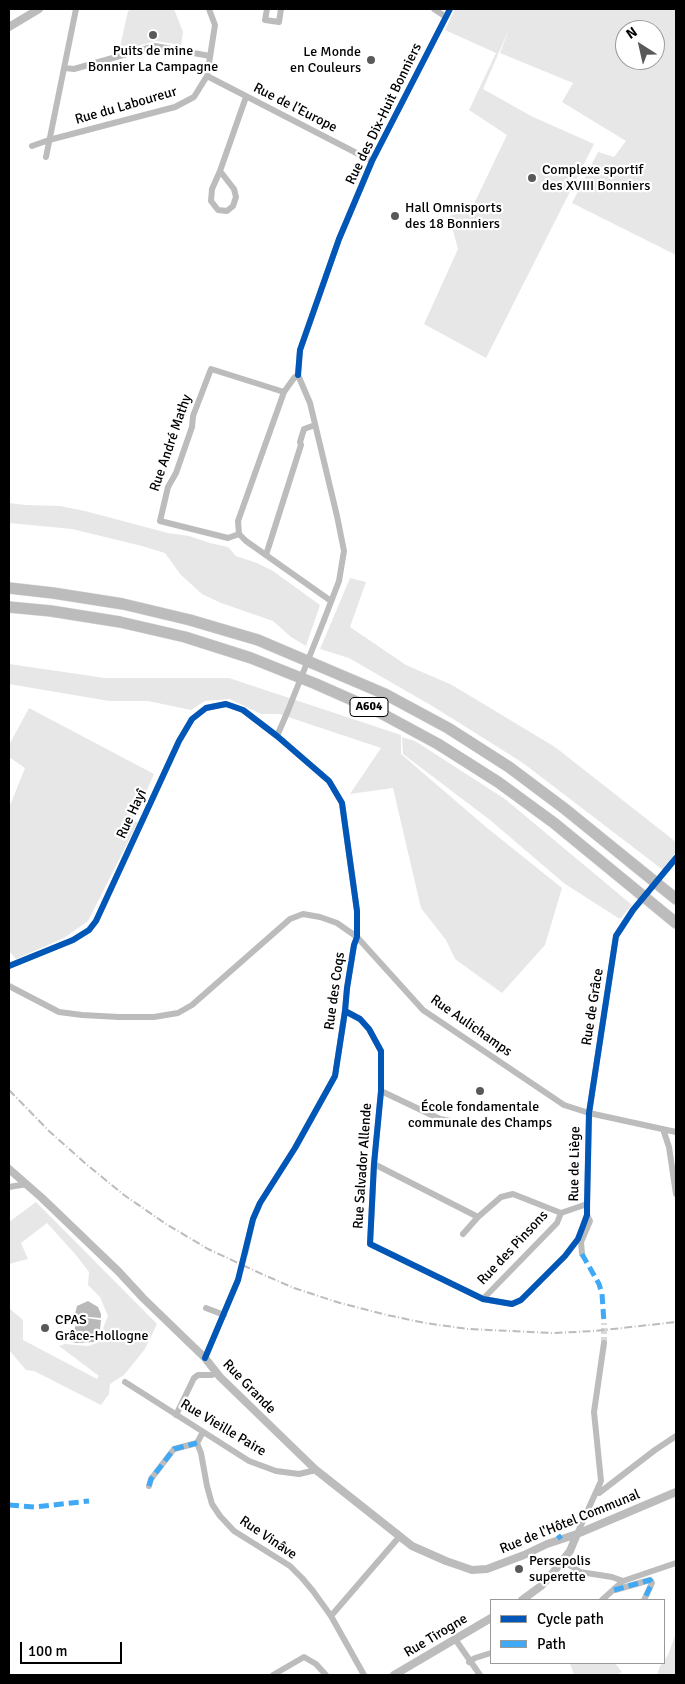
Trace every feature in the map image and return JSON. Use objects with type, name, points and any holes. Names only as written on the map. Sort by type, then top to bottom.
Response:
[{"type":"highway","name":"A604","points":[[9,588],[123,604],[190,620],[258,640],[385,694],[448,728],[509,767],[565,809],[676,899]]},
{"type":"highway","name":"A604","points":[[9,607],[50,611],[120,622],[185,637],[251,658],[377,711],[438,744],[498,782],[554,823],[676,923]]},
{"type":"street","points":[[9,27],[39,9]]},
{"type":"street","points":[[46,157],[76,9]]},
{"type":"street","name":"Rue du Laboureur","points":[[32,146],[175,107],[194,97],[207,76],[215,25],[209,9]]},
{"type":"street","points":[[267,9],[265,20],[279,22],[281,9]]},
{"type":"street","points":[[434,9],[446,17]]},
{"type":"street","name":"Rue des Dix-Huit Bonniers","points":[[277,736],[339,582],[344,551],[310,403],[298,374],[300,350],[336,245],[372,161],[450,9]]},
{"type":"street","points":[[65,68],[74,69],[155,46],[210,56]]},
{"type":"street","name":"Rue de l'Europe","points":[[207,76],[372,161]]},
{"type":"street","points":[[220,171],[234,188],[236,197],[233,206],[227,211],[218,210],[211,202],[212,189],[246,97]]},
{"type":"street","name":"Rue André Mathy","points":[[239,534],[228,538],[160,521],[168,487],[176,473],[192,427],[193,416],[212,369],[284,392]]},
{"type":"street","points":[[298,374],[284,392],[238,521],[239,534],[246,541],[331,601]]},
{"type":"street","points":[[266,555],[302,445],[300,442],[304,429],[315,426]]},
{"type":"street","name":"Rue Hayî","points":[[9,966],[73,940],[89,930],[96,921],[179,741],[192,720],[206,708],[226,704],[243,710],[277,736]]},
{"type":"street","name":"Rue des Coqs","points":[[245,1254],[253,1219],[260,1203],[291,1155],[335,1076],[347,988],[357,937],[357,910],[342,804],[329,781],[277,736]]},
{"type":"street","points":[[666,870],[676,858]]},
{"type":"street","name":"Rue de Grâce","points":[[589,1113],[616,936],[633,910]]},
{"type":"street","name":"Rue Aulichamps","points":[[9,986],[59,1012],[82,1015],[154,1017],[178,1013],[192,1005],[290,919],[303,914],[320,917],[337,923],[357,937],[423,1010],[564,1105],[589,1113],[676,1132]]},
{"type":"street","name":"Rue Salvador Allende","points":[[345,1011],[365,1024],[380,1051],[381,1091],[374,1164],[370,1244],[483,1299],[512,1304],[521,1300],[565,1256],[578,1239],[586,1215]]},
{"type":"street","points":[[381,1091],[440,1119],[451,1121]]},
{"type":"street","name":"Rue de Liège","points":[[582,1254],[581,1242],[590,1221],[586,1215],[588,1204],[589,1113]]},
{"type":"street","points":[[663,1129],[669,1147],[676,1194]]},
{"type":"street","points":[[374,1164],[478,1218]]},
{"type":"street","name":"Rue Grande","points":[[9,1169],[56,1211],[316,1470],[412,1546],[472,1570]]},
{"type":"street","points":[[9,1187],[27,1184]]},
{"type":"street","points":[[463,1234],[501,1197],[513,1194],[561,1213],[588,1204]]},
{"type":"street","name":"Rue des Pinsons","points":[[483,1299],[557,1223],[561,1213]]},
{"type":"street","points":[[205,1358],[238,1280]]},
{"type":"street","points":[[206,1308],[224,1315]]},
{"type":"street","points":[[523,1599],[541,1586],[570,1551],[601,1481],[594,1412],[604,1343]]},
{"type":"street","points":[[176,1415],[194,1378],[198,1375],[212,1376],[217,1373]]},
{"type":"street","name":"Rue Vieille Paire","points":[[125,1382],[176,1415],[200,1438],[249,1461],[265,1468],[299,1474],[316,1470]]},
{"type":"street","points":[[595,1496],[676,1436]]},
{"type":"street","points":[[149,1486],[151,1479],[174,1449],[200,1438]]},
{"type":"street","name":"Rue Vinâve","points":[[200,1438],[201,1453],[212,1504],[225,1523],[240,1535],[290,1566],[313,1591],[331,1616],[364,1675]]},
{"type":"street","name":"Rue de l'Hôtel Communal","points":[[472,1570],[497,1566],[676,1492]]},
{"type":"street","points":[[331,1616],[400,1536]]},
{"type":"street","points":[[562,1560],[580,1572],[612,1576],[623,1581]]},
{"type":"street","points":[[603,1599],[623,1581],[676,1563]]},
{"type":"street","points":[[614,1590],[650,1580],[652,1583],[644,1599]]},
{"type":"street","name":"Rue Tirogne","points":[[394,1675],[490,1619]]},
{"type":"street","points":[[455,1639],[480,1675]]},
{"type":"street","points":[[470,1662],[475,1658],[490,1653]]},
{"type":"street","points":[[273,1675],[304,1657],[316,1664],[326,1675]]},
{"type":"shaded area","points":[[133,9],[174,9],[183,32],[181,45],[156,41],[119,51],[128,11]]},
{"type":"shaded area","points":[[455,9],[676,9],[676,255],[572,203],[598,152],[614,157],[626,141],[562,102],[573,83],[500,53],[509,29],[483,89],[531,116],[594,144],[486,358],[424,324],[458,249],[449,216],[465,211],[470,212],[507,135],[469,110],[496,53],[445,30]]},
{"type":"shaded area","points":[[9,503],[60,506],[85,511],[228,547],[236,556],[273,571],[320,605],[306,646],[291,637],[273,621],[221,603],[202,594],[181,575],[165,553],[72,529],[9,523]]},
{"type":"shaded area","points":[[350,578],[366,582],[350,627],[406,665],[452,685],[555,747],[676,842],[676,852],[663,870],[523,763],[434,707],[349,658],[320,649]]},
{"type":"shaded area","points":[[9,664],[105,678],[229,678],[401,735],[401,754],[486,827],[562,888],[545,945],[502,993],[455,959],[446,940],[421,908],[393,788],[350,794],[381,748],[279,714],[261,714],[230,699],[205,701],[191,710],[148,701],[109,701],[9,684]]},
{"type":"shaded area","points":[[29,708],[154,774],[133,821],[138,822],[88,921],[64,938],[16,959],[9,951],[9,808],[25,768],[9,757],[9,745]]},
{"type":"shaded area","points":[[402,737],[415,741],[505,799],[632,905],[620,919],[565,884],[490,820],[403,754]]},
{"type":"shaded area","points":[[36,1202],[157,1324],[145,1349],[124,1375],[110,1384],[109,1394],[101,1405],[34,1371],[26,1370],[9,1350],[9,1308],[23,1320],[23,1340],[97,1379],[99,1376],[59,1346],[65,1344],[88,1346],[97,1343],[108,1316],[100,1297],[88,1285],[89,1272],[76,1255],[47,1223],[21,1243],[28,1259],[9,1264],[9,1222]]},
{"type":"shaded area","points":[[88,1301],[98,1307],[101,1318],[77,1316],[75,1314],[77,1306]]},
{"type":"shaded area","points":[[79,1317],[101,1320],[100,1330],[94,1342],[76,1343],[69,1341],[67,1338],[69,1334],[72,1335]]},
{"type":"shaded area","points":[[676,1633],[676,1675],[657,1675],[660,1666],[665,1664],[665,1659]]},
{"type":"shaded area","points":[[570,1664],[616,1664],[622,1672],[616,1675],[574,1675]]},
{"type":"tunnel","points":[[633,910],[666,870]]},
{"type":"tunnel","points":[[238,1280],[245,1254]]},
{"type":"tunnel","points":[[604,1323],[604,1343]]},
{"type":"railway","points":[[9,1090],[49,1131],[124,1195],[166,1224],[208,1249],[294,1288],[340,1303],[387,1315],[468,1329],[553,1333],[595,1331],[676,1322]]},
{"type":"marked path","points":[[582,1254],[599,1284],[602,1294],[604,1323]]},
{"type":"marked path","points":[[149,1486],[151,1479],[174,1449],[197,1443]]},
{"type":"marked path","points":[[9,1505],[35,1507],[89,1501]]},
{"type":"marked path","points":[[549,1523],[561,1539]]},
{"type":"marked path","points":[[614,1590],[650,1580],[652,1583],[644,1599]]},
{"type":"cycle path","points":[[298,375],[300,350],[339,239],[372,161],[450,9]]},
{"type":"cycle path","points":[[9,966],[73,940],[89,930],[96,921],[179,741],[192,719],[206,708],[226,704],[243,710],[277,736],[329,781],[342,803],[357,911],[357,937],[347,988],[335,1076],[295,1148],[260,1203],[253,1219],[238,1280],[205,1358]]},
{"type":"cycle path","points":[[345,1011],[360,1019],[369,1029],[381,1051],[381,1091],[374,1164],[370,1244],[483,1299],[512,1304],[521,1300],[565,1256],[578,1239],[587,1215],[589,1113],[616,936],[633,910],[676,858]]},
{"type":"place","name":"Puits de mine Bonnier La Campagne","points":[[153,35]]},
{"type":"place","name":"Le Monde en Couleurs","points":[[371,60]]},
{"type":"place","name":"Complexe sportif des XVIII Bonniers","points":[[532,178]]},
{"type":"place","name":"Hall Omnisports des 18 Bonniers","points":[[395,216]]},
{"type":"place","name":"École fondamentale communale des Champs","points":[[480,1091]]},
{"type":"place","name":"CPAS Grâce-Hollogne","points":[[45,1328]]},
{"type":"place","name":"Persepolis superette","points":[[519,1569]]}]
